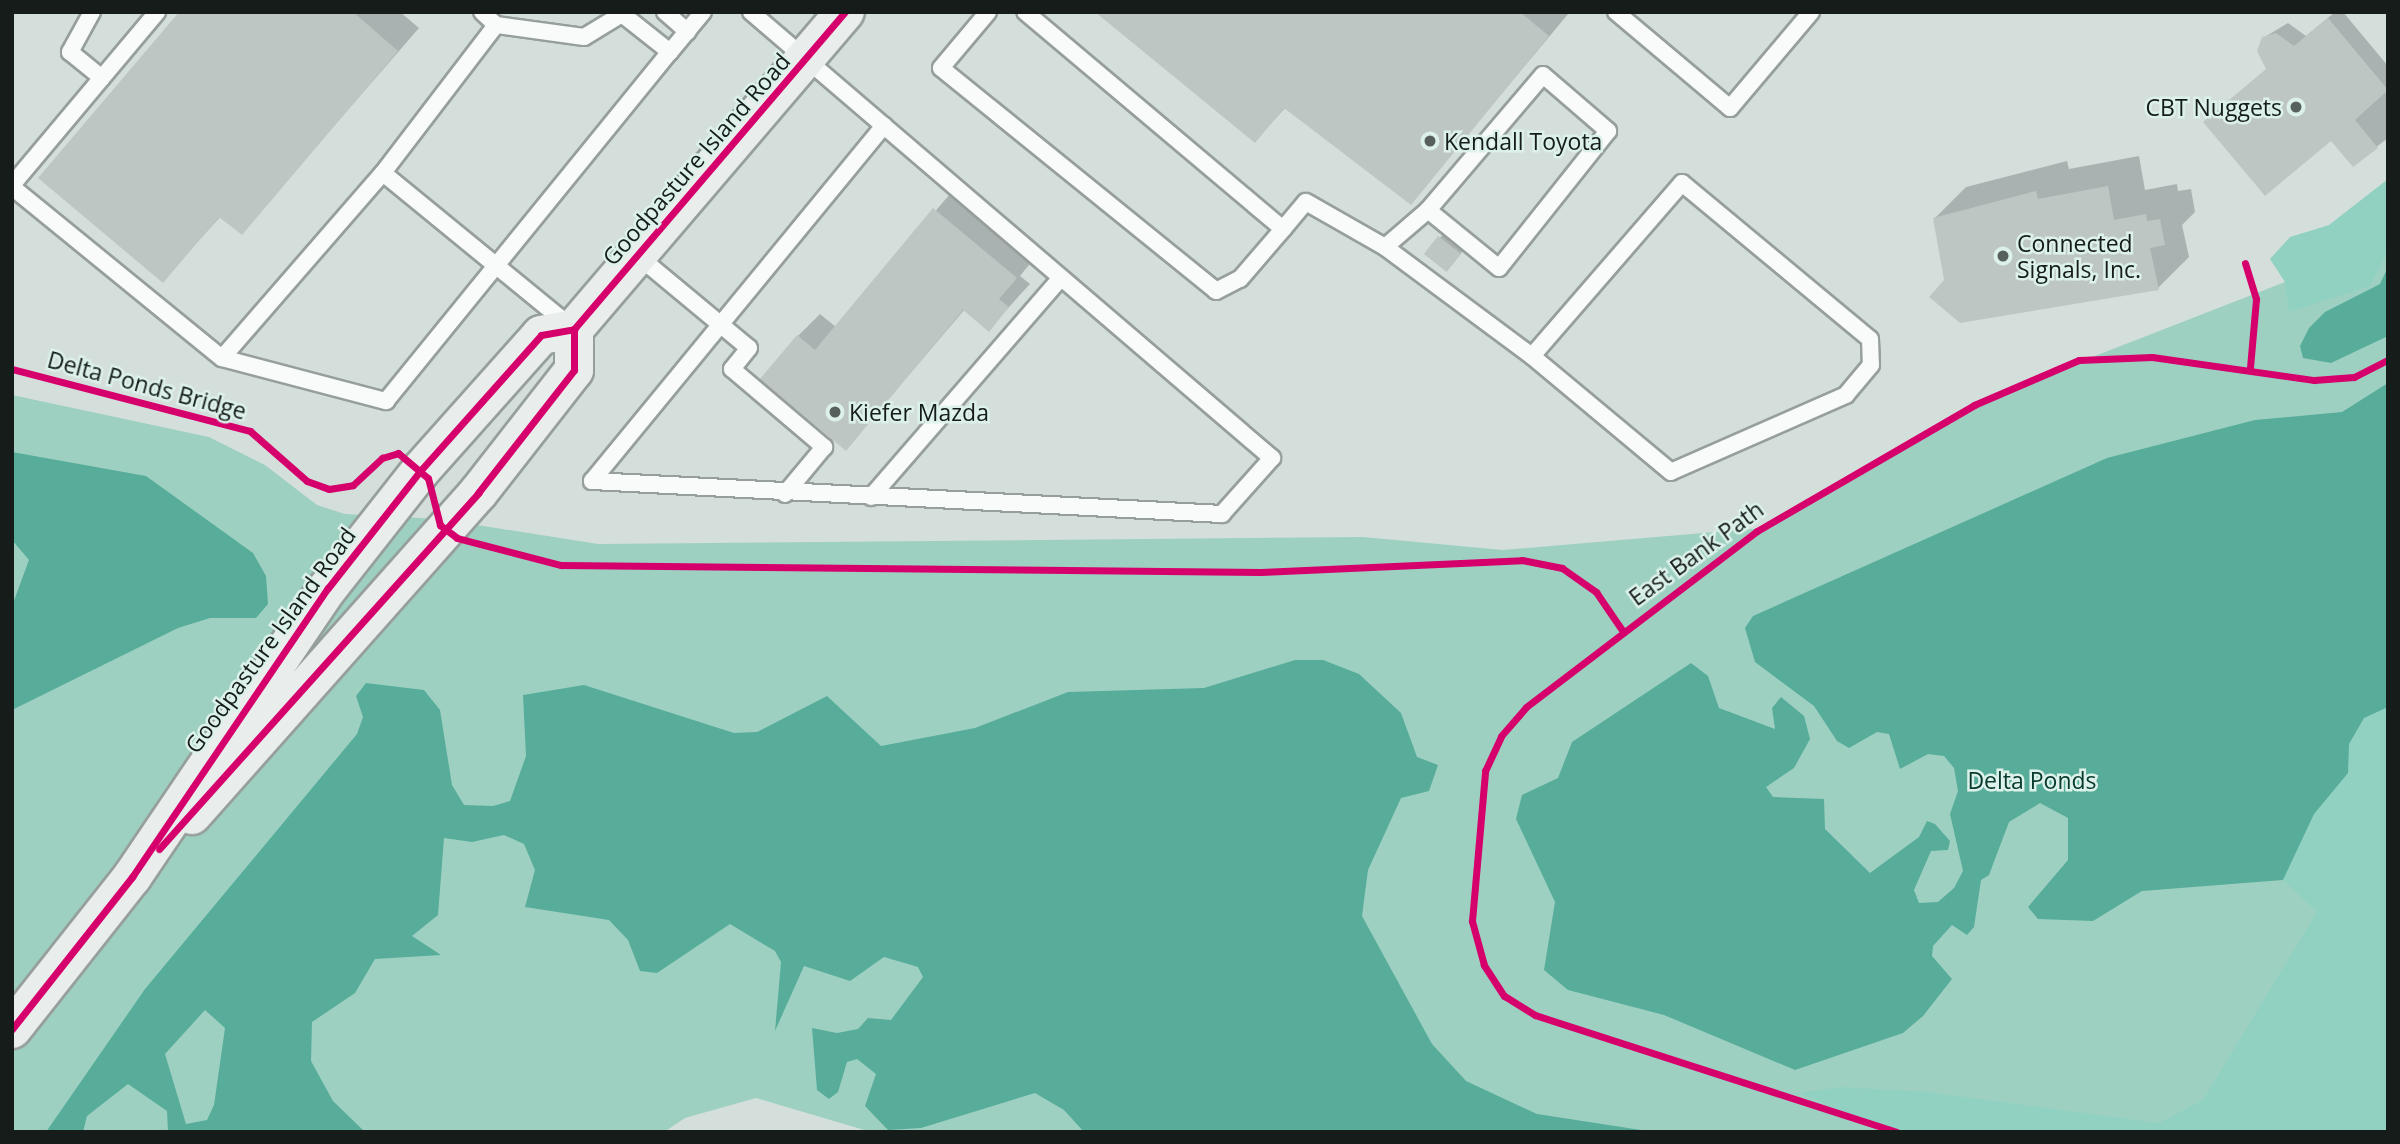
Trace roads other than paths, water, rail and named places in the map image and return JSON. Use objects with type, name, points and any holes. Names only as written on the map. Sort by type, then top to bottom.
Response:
[{"type":"main road","name":"Goodpasture Island Road","points":[[132,877],[328,588],[420,471],[541,335],[574,329],[845,12]]},
{"type":"main road","name":"Goodpasture Island Road","points":[[12,1029],[132,877],[478,493],[574,370],[574,329]]},
{"type":"lane","points":[[92,12],[70,52],[102,78]]},
{"type":"lane","points":[[157,12],[12,186],[222,358],[386,401],[498,267],[703,12]]},
{"type":"lane","points":[[482,12],[496,25],[584,37],[622,14],[670,52]]},
{"type":"lane","points":[[665,12],[688,32]]},
{"type":"lane","points":[[751,12],[1272,458],[1222,514],[785,494],[592,481],[719,323],[884,126]]},
{"type":"lane","points":[[988,12],[942,68],[1216,291],[1240,279],[1306,202],[1385,247],[1532,356],[1671,472],[1846,395],[1871,365],[1870,339],[1682,183],[1532,356]]},
{"type":"lane","points":[[1024,12],[1283,229]]},
{"type":"lane","points":[[1616,12],[1730,108],[1811,12]]},
{"type":"lane","points":[[222,358],[383,173],[496,25]]},
{"type":"lane","points":[[1385,247],[1428,210],[1543,75],[1608,131],[1499,268],[1428,210]]},
{"type":"lane","points":[[383,173],[574,329]]},
{"type":"lane","points":[[638,256],[749,348],[732,369],[824,447],[785,494]]},
{"type":"lane","points":[[871,497],[1060,279]]},
{"type":"place","name":"CBT Nuggets","points":[[2296,107]]},
{"type":"place","name":"Kendall Toyota","points":[[1430,141]]},
{"type":"place","name":"Connected Signals, Inc.","points":[[2003,256]]},
{"type":"place","name":"Kiefer Mazda","points":[[835,412]]},
{"type":"park label","name":"Delta Ponds","points":[[2032,780]]}]
